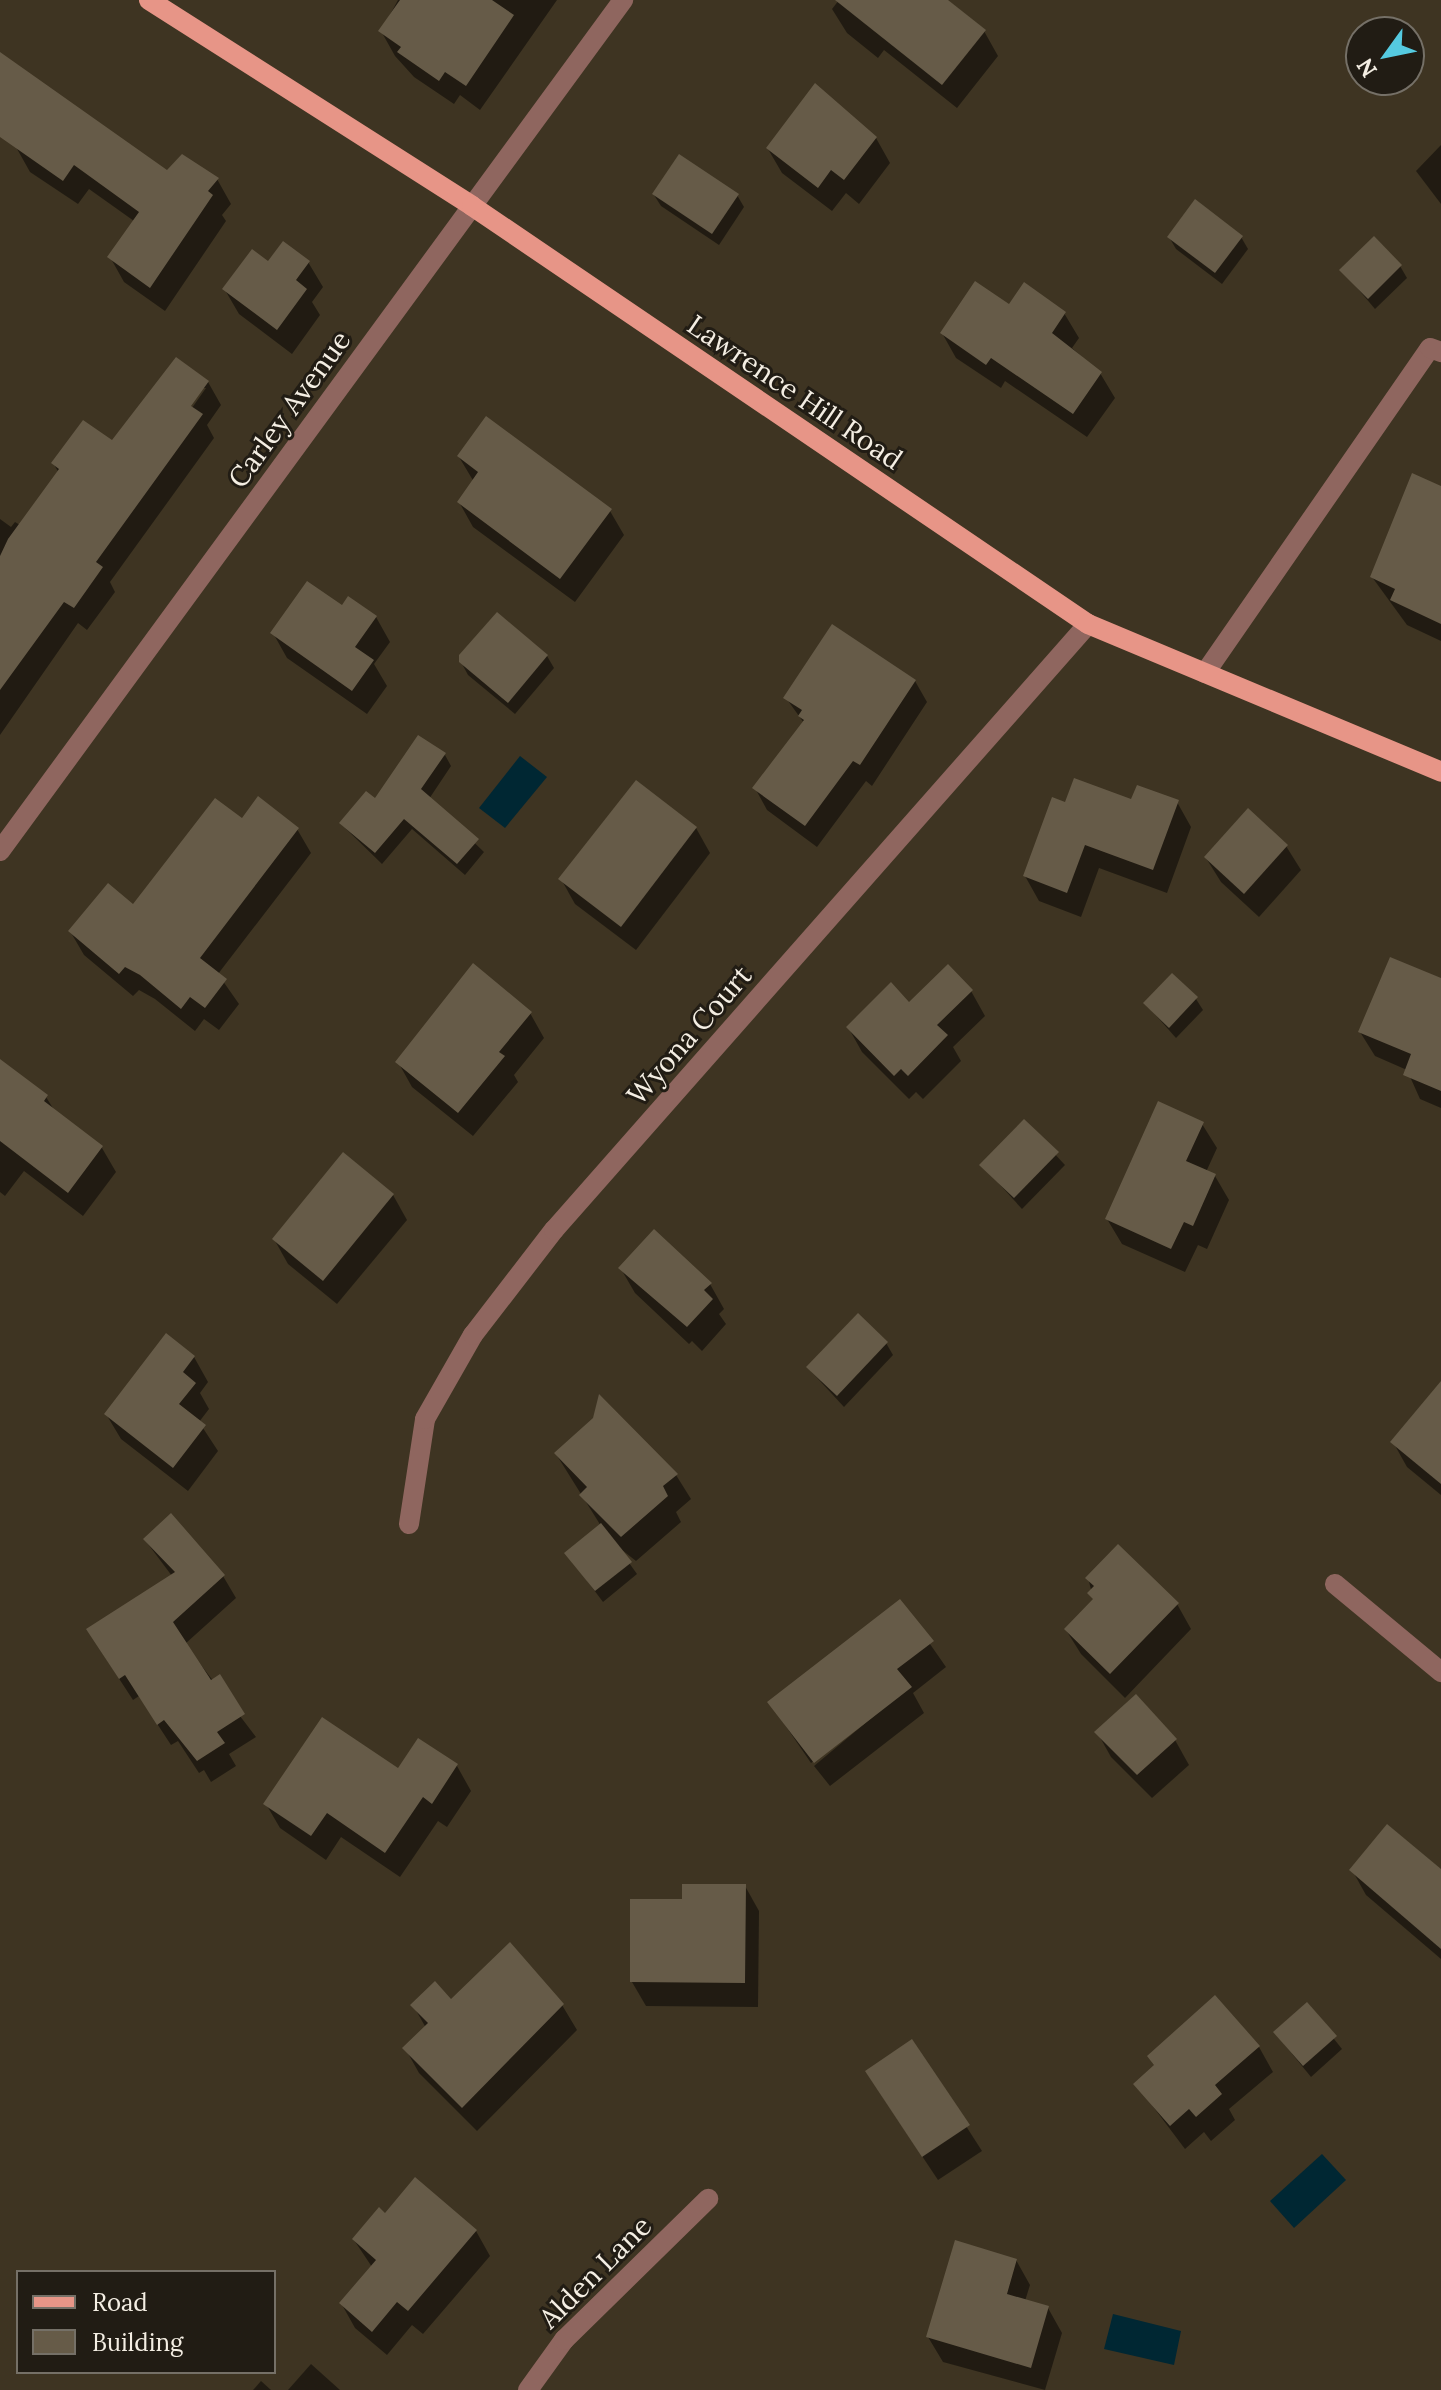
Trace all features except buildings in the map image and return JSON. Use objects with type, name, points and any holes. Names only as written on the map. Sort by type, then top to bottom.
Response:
[{"type":"main road","name":"Lawrence Hill Road","points":[[149,0],[472,206],[1088,624],[1441,772]]},
{"type":"street","name":"Carley Avenue","points":[[0,851],[623,0]]},
{"type":"street","points":[[1205,673],[1430,348],[1441,352]]},
{"type":"street","name":"Wyona Court","points":[[409,1524],[425,1419],[473,1335],[554,1230],[1088,624]]},
{"type":"street","points":[[1335,1584],[1441,1672]]},
{"type":"street","name":"Alden Lane","points":[[528,2390],[564,2340],[708,2199]]},
{"type":"water","points":[[520,756],[547,777],[505,828],[479,808]]},
{"type":"water","points":[[1322,2154],[1346,2180],[1294,2228],[1270,2201]]},
{"type":"water","points":[[1113,2314],[1181,2331],[1174,2365],[1104,2349]]}]
